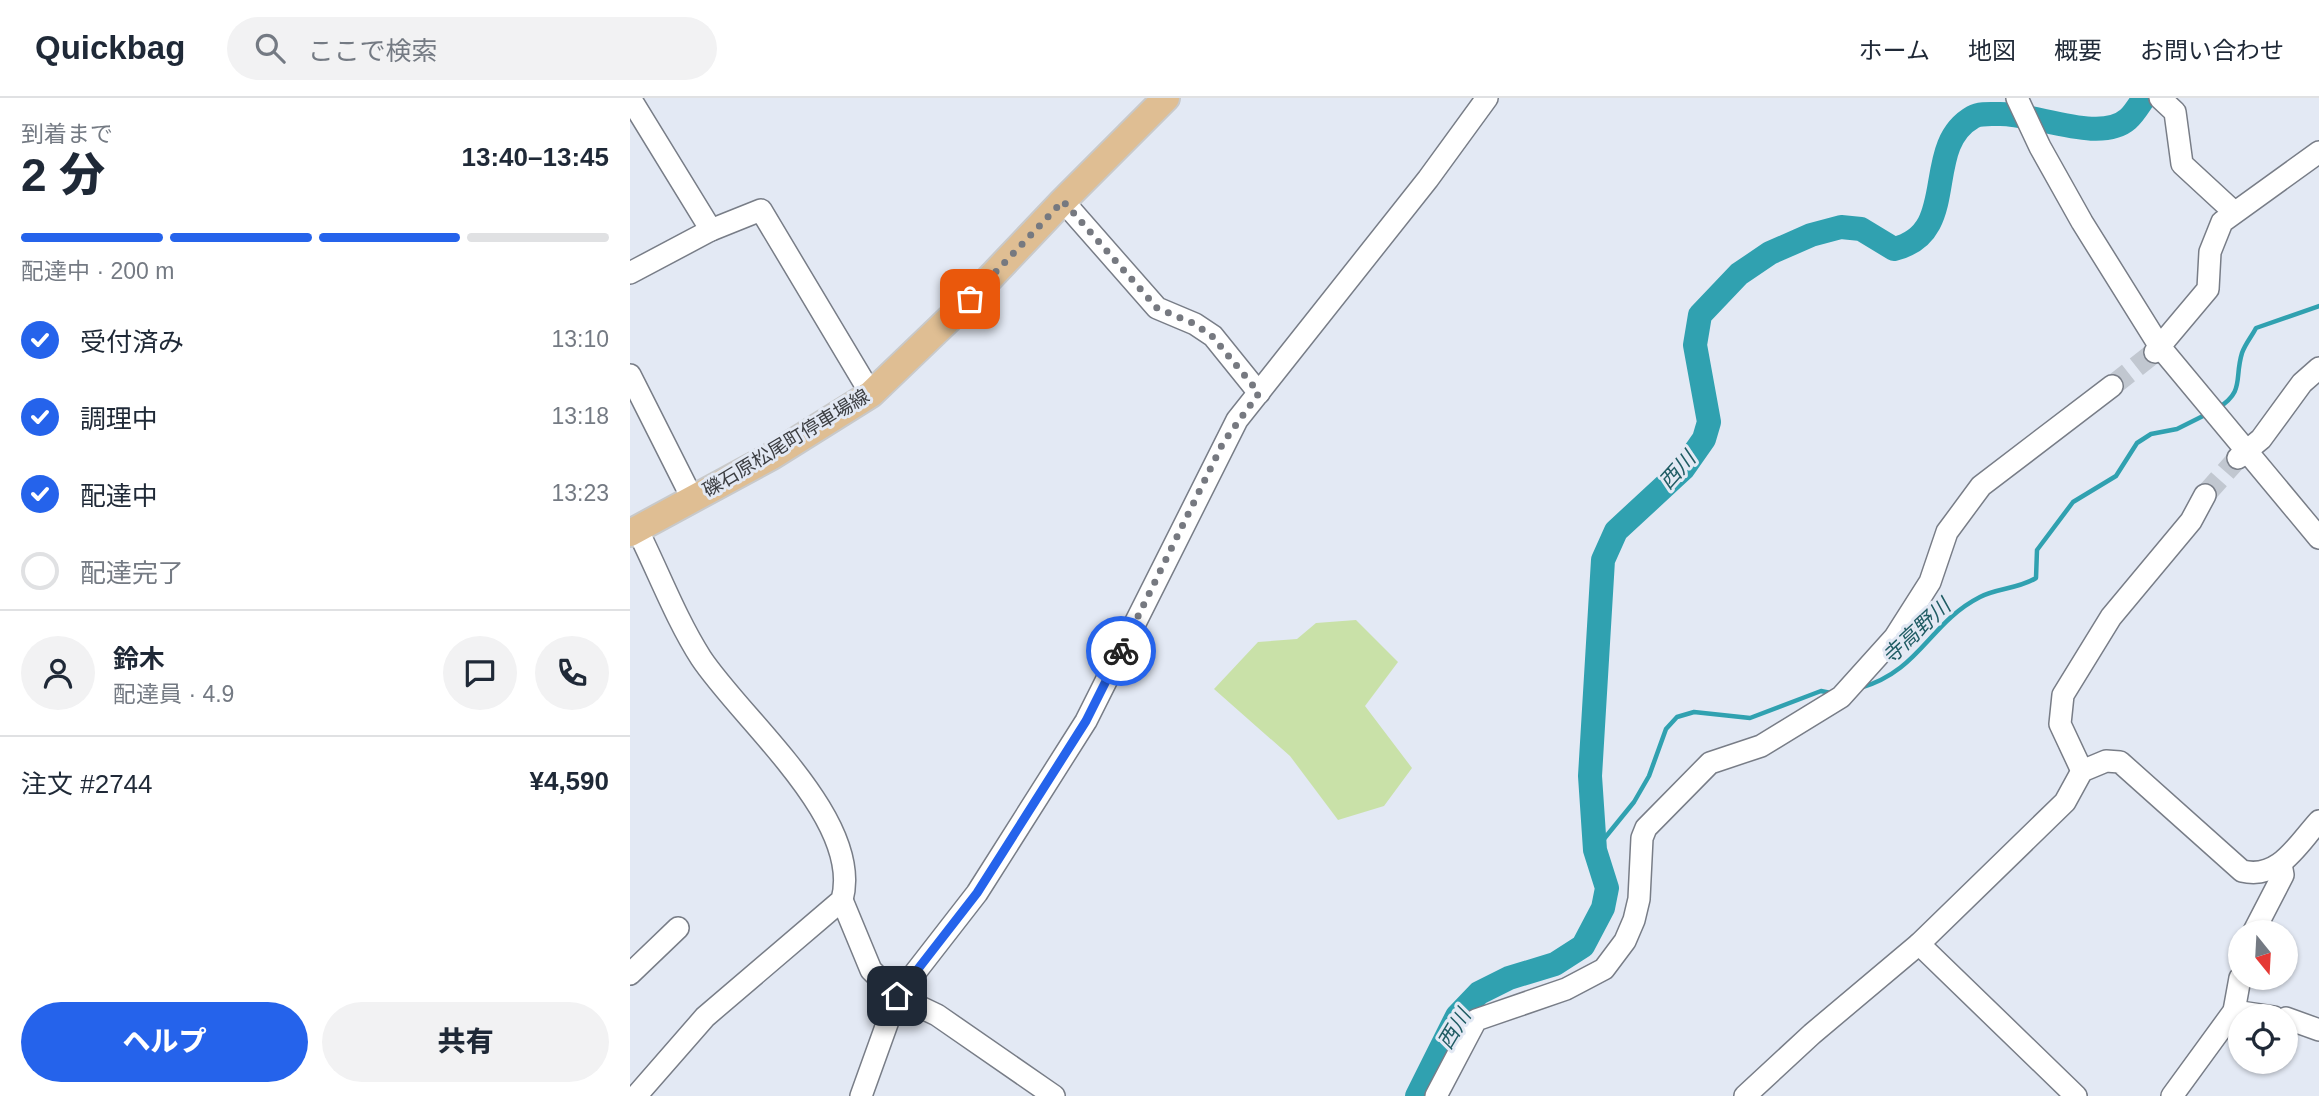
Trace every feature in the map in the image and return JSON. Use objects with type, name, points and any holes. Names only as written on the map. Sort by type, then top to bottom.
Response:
[{"type":"main road","name":"礫石原松尾町停車場線","points":[[633,531],[811,433],[871,394],[970,299],[1166,98]]},
{"type":"street","points":[[630,98],[711,230]]},
{"type":"street","points":[[861,1096],[897,996],[977,893],[1086,721],[1223,443],[1307,328],[1428,179],[1487,98]]},
{"type":"street","points":[[2017,98],[2040,148],[2157,349],[2210,405],[2228,426],[2242,454],[2319,538]]},
{"type":"street","points":[[2160,98],[2175,112],[2182,164],[2234,212]]},
{"type":"street","points":[[2157,349],[2208,289],[2210,252],[2222,222],[2319,152]]},
{"type":"street","points":[[1063,201],[1157,308],[1195,324],[1213,337],[1259,393]]},
{"type":"street","points":[[630,273],[711,230],[761,211],[871,394]]},
{"type":"street","points":[[2242,454],[2261,439],[2302,383],[2319,368]]},
{"type":"street","points":[[630,374],[693,499]]},
{"type":"street","points":[[1436,1096],[1476,1020],[1589,979],[1616,956],[1625,941],[1639,899],[1642,838],[1646,828],[1667,803],[1710,763],[1770,741],[1847,690],[1871,667],[1895,637],[1930,582],[1947,532],[1981,486],[2112,386]]},
{"type":"street","points":[[2082,771],[2060,724],[2063,695],[2111,617],[2191,522],[2205,495]]},
{"type":"street","points":[[633,531],[701,657],[811,794],[846,872],[842,900],[871,970],[897,996],[959,1029],[1054,1096]]},
{"type":"street","points":[[1745,1096],[1812,1034],[1919,944],[2065,802],[2082,771],[2106,761],[2120,762],[2242,871],[2262,872],[2281,864],[2319,821]]},
{"type":"street","points":[[2260,920],[2283,875],[2281,864]]},
{"type":"street","points":[[636,1096],[705,1017],[842,900]]},
{"type":"street","points":[[630,974],[678,928]]},
{"type":"street","points":[[1919,944],[2076,1096]]},
{"type":"street","points":[[2172,1096],[2228,1019]]},
{"type":"street","points":[[2298,1022],[2319,1030]]},
{"type":"green space","points":[[1356,620],[1398,662],[1365,706],[1412,768],[1384,806],[1338,820],[1290,756],[1214,689],[1258,642],[1297,639],[1316,623]]},
{"type":"waterway","name":"西川","points":[[1417,1096],[1457,1016],[1479,993],[1509,978],[1555,964],[1583,946],[1603,908],[1607,888],[1595,850],[1590,776],[1603,560],[1616,531],[1683,469],[1704,439],[1709,422],[1695,345],[1700,315],[1739,274],[1770,253],[1811,235],[1841,227],[1861,229],[1894,249],[1915,240],[1928,226],[1935,208],[1948,148],[1957,131],[1973,117],[1986,114],[2014,115],[2066,126],[2101,129],[2116,126],[2128,119],[2144,98]]},
{"type":"waterway","name":"寺高野川","points":[[2218,408],[2235,390],[2242,353],[2256,328],[2319,306]]},
{"type":"waterway","name":"寺高野川","points":[[1860,688],[1897,670],[1948,620],[1980,597],[2036,578],[2037,550],[2073,502],[2116,476],[2137,443],[2151,434],[2177,429],[2207,414]]},
{"type":"waterway","name":"寺高野川","points":[[1595,850],[1634,802],[1649,776],[1666,729],[1677,717],[1694,712],[1750,718],[1821,691],[1831,693]]},
{"type":"tunnel","points":[[2112,386],[2155,352]]},
{"type":"tunnel","points":[[2205,495],[2238,458]]},
{"type":"way so far","points":[[970,299],[1063,201],[1157,308],[1195,324],[1213,337],[1259,393],[1223,443],[1121,651]]},
{"type":"route","points":[[897,996],[977,893],[1086,721],[1121,651]]}]
